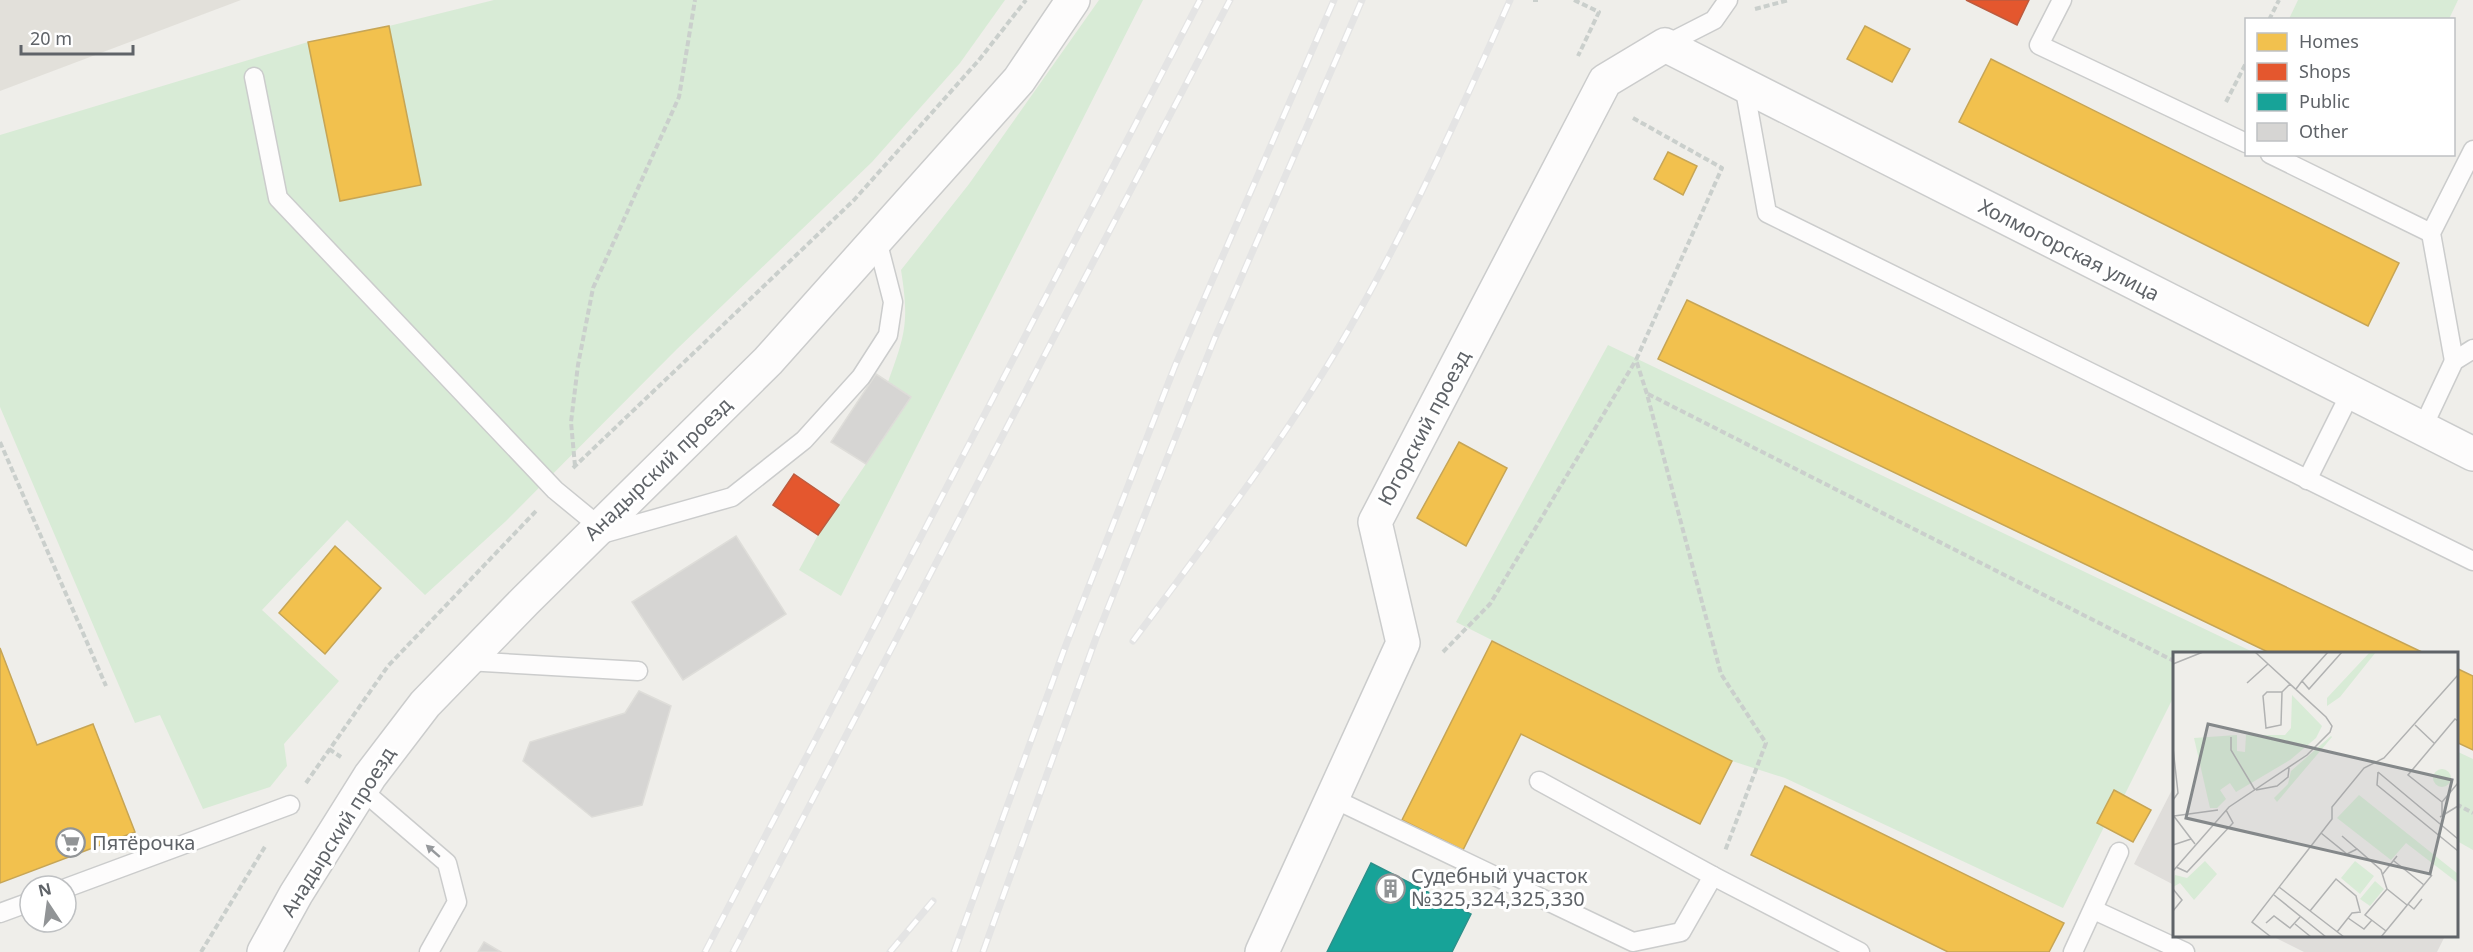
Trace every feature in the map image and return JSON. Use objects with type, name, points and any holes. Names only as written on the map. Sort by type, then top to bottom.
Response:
[{"type":"street","name":"Анадырский проезд","points":[[264,952],[296,894],[362,790],[425,704],[768,362],[1019,80],[1073,0]]},
{"type":"street","name":"Холмогорская улица","points":[[1665,45],[2473,454]]},
{"type":"street","name":"Югорский проезд","points":[[1262,952],[1403,643],[1375,522],[1605,81],[1665,45]]},
{"type":"lane","points":[[1665,45],[1714,20],[1728,0]]},
{"type":"lane","points":[[2062,0],[2039,45],[2245,142]]},
{"type":"lane","points":[[254,77],[278,198],[594,533],[732,497],[804,440],[861,377],[888,335],[893,302],[877,240]]},
{"type":"lane","points":[[1743,85],[1767,213],[2473,561]]},
{"type":"lane","points":[[2454,361],[2431,233],[2473,150]]},
{"type":"lane","points":[[2274,156],[2431,233]]},
{"type":"lane","points":[[2422,429],[2454,361],[2473,349]]},
{"type":"lane","points":[[2307,480],[2351,392]]},
{"type":"lane","points":[[466,661],[638,671]]},
{"type":"lane","points":[[1539,781],[1713,876],[1860,952]]},
{"type":"lane","points":[[362,790],[447,863],[457,902],[429,952]]},
{"type":"lane","points":[[1332,798],[1633,942],[1681,932],[1713,876]]},
{"type":"lane","points":[[78,884],[290,806]]},
{"type":"lane","points":[[2073,952],[2119,852]]},
{"type":"lane","points":[[0,913],[18,906]]},
{"type":"lane","points":[[2094,910],[2185,952]]},
{"type":"path","points":[[575,466],[571,422],[578,365],[593,288],[679,97],[695,0]]},
{"type":"path","points":[[201,952],[290,806],[388,666],[575,466],[854,200],[979,60],[1026,0]]},
{"type":"path","points":[[1533,0],[1538,2],[1538,0]]},
{"type":"path","points":[[1574,0],[1599,12],[1575,61]]},
{"type":"path","points":[[2270,18],[2279,0]]},
{"type":"path","points":[[2214,127],[2245,67]]},
{"type":"path","points":[[1443,651],[1490,604],[1636,360],[1722,168],[1633,118]]},
{"type":"path","points":[[1636,360],[1721,674],[1766,742],[1734,832],[1713,876]]},
{"type":"path","points":[[1647,394],[2173,660]]},
{"type":"path","points":[[0,442],[106,686]]},
{"type":"path","points":[[2458,805],[2473,813]]},
{"type":"shaded area","points":[[0,0],[241,0],[0,91]]},
{"type":"shaded area","points":[[2173,788],[2173,884],[2134,864]]},
{"type":"shaded area","points":[[2274,937],[2444,937],[2437,952],[2304,952]]},
{"type":"green space","points":[[494,0],[1005,0],[960,63],[872,162],[677,349],[506,521],[425,595],[347,520],[262,610],[339,681],[284,744],[287,766],[270,787],[203,809],[160,715],[135,723],[0,407],[0,135],[308,42],[340,201],[421,185],[389,26]]},
{"type":"green space","points":[[1099,0],[1143,0],[841,596],[799,570],[818,535],[911,397],[888,382],[899,351],[904,327],[905,302],[901,270],[969,184]]},
{"type":"green space","points":[[2298,0],[2458,0],[2449,18],[2289,18]]},
{"type":"green space","points":[[1608,345],[2253,652],[2173,652],[2173,700],[2124,796],[2114,791],[2097,822],[2104,827],[2063,908],[1785,778],[1732,761],[1456,622]]},
{"type":"green space","points":[[2458,752],[2473,759],[2473,850],[2458,842]]},
{"type":"building: Homes","points":[[389,26],[421,185],[340,201],[308,42]]},
{"type":"building: Homes","points":[[1865,26],[1910,49],[1892,82],[1847,59]]},
{"type":"building: Homes","points":[[1991,59],[2399,263],[2368,326],[1959,122]]},
{"type":"building: Homes","points":[[1668,152],[1697,166],[1683,195],[1654,179]]},
{"type":"building: Homes","points":[[1687,300],[2422,652],[2268,652],[1658,359]]},
{"type":"building: Homes","points":[[1459,442],[1507,468],[1466,546],[1417,518]]},
{"type":"building: Homes","points":[[335,546],[381,588],[325,654],[279,613]]},
{"type":"building: Homes","points":[[1492,641],[1732,761],[1700,824],[1521,734],[1463,850],[1402,820]]},
{"type":"building: Homes","points":[[0,648],[37,745],[93,724],[135,832],[24,874],[18,874],[18,876],[0,883]]},
{"type":"building: Homes","points":[[2458,669],[2473,676],[2473,750],[2458,743]]},
{"type":"building: Homes","points":[[1785,786],[2064,923],[2049,952],[1948,952],[1751,855]]},
{"type":"building: Homes","points":[[2114,790],[2151,810],[2133,842],[2097,823]]},
{"type":"building: Shops","points":[[1966,0],[2029,0],[2017,25]]},
{"type":"building: Shops","points":[[794,474],[839,505],[818,535],[773,505]]},
{"type":"building: Public","name":"Судебный участок №325,324,325,330","points":[[1371,863],[1471,914],[1452,952],[1327,952]]},
{"type":"building: Other","points":[[876,374],[911,397],[866,464],[831,442]]},
{"type":"building: Other","points":[[736,536],[786,614],[683,680],[632,602]]},
{"type":"building: Other","points":[[639,691],[671,706],[642,805],[592,817],[523,761],[530,742],[625,713]]},
{"type":"building: Other","points":[[484,942],[501,952],[478,952]]},
{"type":"railway","points":[[705,952],[1200,0]]},
{"type":"railway","points":[[733,952],[1230,0]]},
{"type":"railway","points":[[954,952],[1067,642],[1175,366],[1334,0]]},
{"type":"railway","points":[[983,952],[1096,638],[1214,340],[1362,0]]},
{"type":"railway","points":[[1133,641],[1272,450],[1348,331],[1434,167],[1510,0]]},
{"type":"railway","points":[[890,952],[933,901]]},
{"type":"place","name":"Пятёрочка","points":[[71,843]]},
{"type":"place","name":"Судебный участок №325,324,325,330","points":[[1390,888]]}]
